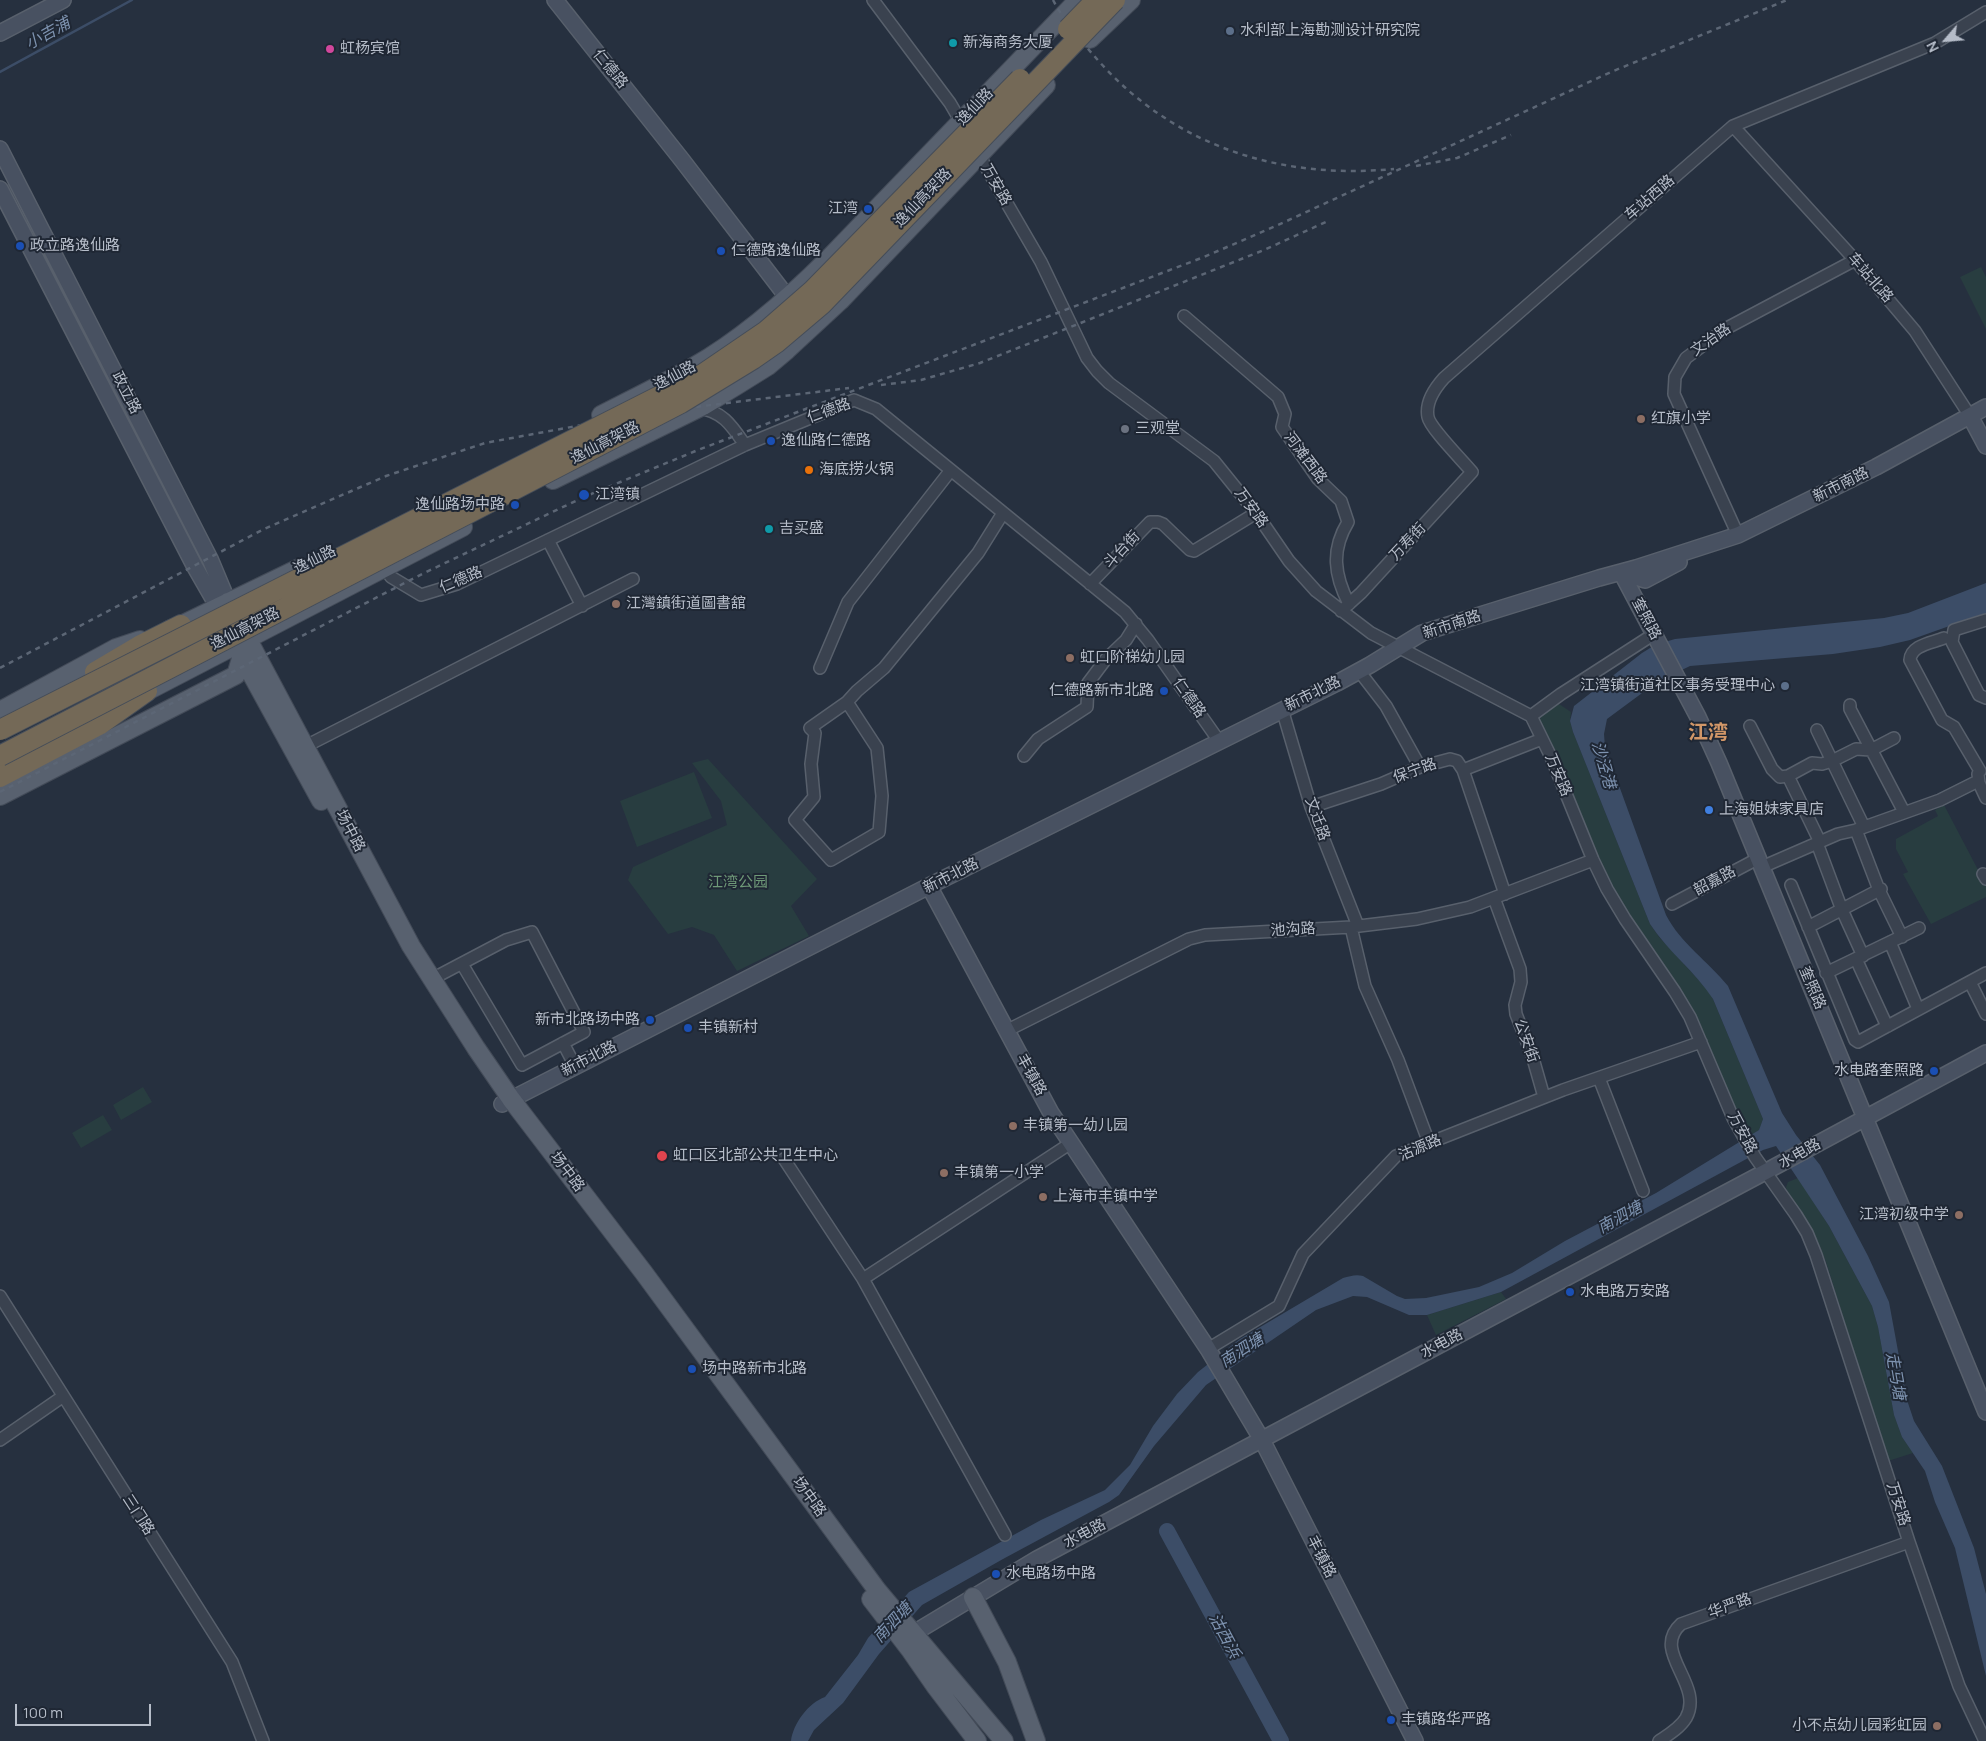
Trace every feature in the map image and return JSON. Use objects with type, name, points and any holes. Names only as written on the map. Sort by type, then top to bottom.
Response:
[{"type":"highway","name":"逸仙高架路","points":[[0,730],[683,386],[745,346],[766,331],[813,290],[1096,0]]},
{"type":"highway","name":"逸仙高架路","points":[[0,756],[681,403],[753,360],[822,304],[1115,0]]},
{"type":"highway","points":[[0,721],[74,683],[139,646],[181,626]]},
{"type":"highway","points":[[0,777],[99,725],[147,691]]},
{"type":"main road","points":[[0,768],[147,691],[241,648],[512,500],[698,408],[768,366],[811,328],[980,156],[1098,31],[1131,0]]},
{"type":"main road","name":"逸仙路","points":[[0,711],[116,648],[181,626],[364,536],[694,366],[756,325],[788,298],[1076,3]]},
{"type":"main road","points":[[1076,3],[1072,15],[1078,28],[1090,33],[1098,31]]},
{"type":"main road","name":"政立路","points":[[223,605],[241,648]]},
{"type":"main road","name":"逸仙路","points":[[0,730],[159,645],[181,626]]},
{"type":"main road","points":[[0,796],[236,676],[241,648]]},
{"type":"main road","name":"场中路","points":[[241,648],[306,746],[411,946],[476,1048],[506,1101],[728,1401],[903,1631],[976,1741]]},
{"type":"main road","name":"场中路","points":[[241,648],[419,979],[481,1076],[506,1101]]},
{"type":"main road","points":[[973,1597],[1007,1662],[1036,1741]]},
{"type":"main road","name":"场中路","points":[[903,1631],[942,1668],[1004,1741]]},
{"type":"main road","name":"场中路","points":[[903,1631],[905,1655],[912,1669],[966,1741]]},
{"type":"main road","name":"场中路","points":[[942,1668],[949,1688],[991,1741]]},
{"type":"street","points":[[0,33],[63,0]]},
{"type":"street","name":"仁德路","points":[[555,0],[676,152],[811,328]]},
{"type":"street","name":"万安路","points":[[873,0],[950,104],[961,122],[1041,262],[1096,371],[1136,404],[1199,448],[1214,461],[1256,513],[1304,580],[1345,607],[1371,633],[1531,716],[1551,757],[1593,860],[1620,912],[1690,1017],[1741,1134],[1796,1215],[1816,1255],[1910,1542],[1960,1686],[1985,1741]]},
{"type":"street","name":"车站西路","points":[[1472,472],[1429,421],[1428,408],[1439,384],[1733,126],[1934,43],[1986,12]]},
{"type":"street","name":"车站北路","points":[[1733,126],[1855,260],[1915,331],[1970,416],[1986,446]]},
{"type":"street","name":"政立路","points":[[0,149],[210,558],[223,605]]},
{"type":"street","name":"政立路","points":[[0,188],[195,567],[223,605]]},
{"type":"street","name":"文治路","points":[[1738,535],[1674,394],[1675,377],[1686,358],[1725,329],[1855,260]]},
{"type":"street","name":"河滩西路","points":[[1184,316],[1278,398],[1285,414],[1282,427],[1318,479],[1341,501],[1348,522],[1341,534],[1336,563],[1345,607]]},
{"type":"street","name":"仁德路","points":[[364,536],[391,577],[422,595],[457,584],[745,446],[854,400],[876,410],[1125,612],[1136,624],[1220,741]]},
{"type":"street","name":"新市南路","points":[[1399,647],[1422,633],[1738,535],[1876,468],[1986,407]]},
{"type":"street","points":[[698,408],[714,412],[725,418],[745,446]]},
{"type":"street","points":[[820,668],[848,602],[950,470]]},
{"type":"street","name":"万寿街","points":[[1345,607],[1472,472]]},
{"type":"street","points":[[848,702],[877,748],[882,796],[879,832],[831,860],[795,820],[814,796],[812,764],[815,733],[810,728],[848,702],[857,691],[884,668],[978,553],[1003,513]]},
{"type":"street","name":"斗台街","points":[[1090,584],[1150,522],[1162,524],[1190,550],[1194,551],[1256,513]]},
{"type":"street","points":[[548,540],[582,606]]},
{"type":"street","name":"奎照路","points":[[1621,572],[1674,672],[1719,763],[1986,1412]]},
{"type":"street","points":[[306,746],[633,579]]},
{"type":"street","points":[[1986,620],[1954,630],[1952,642],[1979,695],[1986,698]]},
{"type":"street","points":[[1024,756],[1038,739],[1086,706],[1088,683],[1106,659],[1126,640],[1136,624]]},
{"type":"street","points":[[1944,638],[1914,649],[1910,660],[1942,720],[1954,727],[1981,774],[1986,798]]},
{"type":"street","points":[[1531,716],[1561,694],[1656,639]]},
{"type":"street","name":"新市北路","points":[[506,1101],[1359,671],[1399,647]]},
{"type":"street","points":[[1359,671],[1386,706],[1420,767]]},
{"type":"street","points":[[1850,705],[1850,709],[1904,812]]},
{"type":"street","name":"文迁路","points":[[1282,709],[1312,807],[1355,927],[1365,986],[1398,1060],[1429,1143]]},
{"type":"street","points":[[1750,726],[1775,773],[1780,777],[1788,776],[1812,764],[1832,761],[1856,749],[1871,750],[1894,738]]},
{"type":"street","points":[[1817,730],[1860,828],[1880,890],[1902,937]]},
{"type":"street","points":[[1463,770],[1542,739]]},
{"type":"street","name":"保宁路","points":[[1312,807],[1381,784],[1420,767],[1450,759],[1457,761],[1463,770]]},
{"type":"street","name":"公安街","points":[[1463,770],[1520,969],[1521,982],[1515,1005],[1516,1014],[1532,1055],[1544,1098]]},
{"type":"street","name":"韶嘉路","points":[[1672,904],[1760,863],[1838,834],[1940,800],[1981,774]]},
{"type":"street","points":[[1788,776],[1819,842],[1859,958],[1888,1026]]},
{"type":"street","name":"池沟路","points":[[1006,1031],[1189,939],[1205,935],[1355,927],[1449,913],[1500,896],[1593,860]]},
{"type":"street","points":[[1791,885],[1826,973],[1855,1040],[1858,1042],[1977,978]]},
{"type":"street","name":"丰镇路","points":[[930,886],[1006,1031],[1052,1113],[1210,1352],[1262,1440],[1415,1741]]},
{"type":"street","points":[[1808,927],[1880,890]]},
{"type":"street","points":[[1826,973],[1919,928]]},
{"type":"street","points":[[432,979],[506,940],[532,932],[584,1032],[522,1065],[462,964]]},
{"type":"street","points":[[1890,942],[1918,1009]]},
{"type":"street","points":[[1977,978],[1986,998]]},
{"type":"street","points":[[1977,978],[1986,1014]]},
{"type":"street","name":"沽源路","points":[[1210,1352],[1279,1306],[1302,1254],[1396,1156],[1544,1098],[1701,1042]]},
{"type":"street","points":[[563,1043],[575,1066]]},
{"type":"street","name":"水电路","points":[[903,1631],[973,1597],[1037,1559],[1986,1053]]},
{"type":"street","points":[[1599,1078],[1642,1191]]},
{"type":"street","points":[[863,1279],[1071,1143]]},
{"type":"street","points":[[784,1159],[863,1279],[1006,1535]]},
{"type":"street","name":"三门路","points":[[0,1296],[62,1397],[232,1662],[263,1741]]},
{"type":"street","points":[[0,1440],[62,1397]]},
{"type":"street","name":"华严路","points":[[1659,1741],[1674,1731],[1685,1720],[1690,1706],[1688,1689],[1671,1649],[1670,1640],[1674,1630],[1681,1624],[1910,1542]]},
{"type":"green space","points":[[1981,267],[1986,277],[1986,329],[1960,277]]},
{"type":"green space","points":[[1559,704],[1571,712],[1570,721],[1573,732],[1650,924],[1659,937],[1707,989],[1713,999],[1763,1119],[1759,1130],[1752,1135],[1733,1103],[1700,1028],[1674,980],[1612,893],[1591,845],[1576,803],[1539,720],[1544,713]]},
{"type":"green space","name":"江湾公园","points":[[708,759],[817,879],[791,906],[809,936],[737,971],[714,935],[692,927],[668,934],[628,880],[633,867],[727,825],[721,801],[692,763]]},
{"type":"green space","points":[[694,772],[712,818],[637,847],[620,801]]},
{"type":"green space","points":[[1944,805],[1986,885],[1986,897],[1931,924],[1903,874],[1908,872],[1896,849],[1896,839],[1938,816],[1935,810]]},
{"type":"green space","points":[[143,1087],[152,1102],[121,1120],[113,1105]]},
{"type":"green space","points":[[103,1115],[112,1130],[81,1148],[72,1133]]},
{"type":"green space","points":[[1798,1178],[1829,1226],[1872,1306],[1878,1327],[1894,1415],[1902,1437],[1913,1453],[1888,1461],[1826,1262],[1815,1236],[1788,1195],[1786,1187],[1788,1182]]},
{"type":"green space","points":[[1501,1292],[1506,1299],[1436,1335],[1427,1315]]},
{"type":"water","points":[[1986,583],[1986,613],[1910,640],[1880,647],[1833,654],[1690,666],[1657,682],[1607,719],[1604,734],[1605,747],[1666,915],[1679,935],[1728,986],[1782,1113],[1796,1135],[1820,1165],[1868,1256],[1889,1302],[1907,1400],[1914,1421],[1942,1466],[1974,1548],[1986,1594],[1986,1676],[1955,1548],[1935,1502],[1925,1471],[1902,1437],[1894,1415],[1878,1327],[1872,1306],[1829,1226],[1776,1146],[1763,1150],[1501,1292],[1427,1315],[1409,1315],[1367,1297],[1353,1296],[1316,1310],[1206,1385],[1154,1446],[1119,1495],[922,1605],[879,1654],[843,1703],[814,1730],[808,1741],[791,1741],[792,1734],[802,1715],[813,1704],[825,1697],[858,1655],[868,1638],[909,1592],[1041,1520],[1105,1490],[1130,1465],[1153,1426],[1177,1394],[1198,1372],[1240,1339],[1343,1278],[1351,1276],[1363,1276],[1405,1299],[1426,1298],[1479,1287],[1512,1273],[1565,1241],[1656,1193],[1759,1130],[1763,1119],[1713,999],[1650,924],[1573,732],[1570,721],[1574,706],[1642,653],[1655,645],[1675,639],[1884,618],[1908,613]]},
{"type":"waterway","name":"小吉浦","points":[[0,72],[132,0]]},
{"type":"waterway","name":"沽西浜","points":[[1167,1531],[1281,1741]]},
{"type":"railway","points":[[1053,0],[1062,16],[1079,38],[1126,88],[1159,114],[1194,135],[1231,151],[1269,162],[1310,169],[1351,171],[1394,169]]},
{"type":"railway","points":[[0,792],[424,573],[584,497],[698,450],[1204,257],[1611,72],[1787,0]]},
{"type":"railway","points":[[1416,166],[1457,158],[1511,135]]},
{"type":"railway","points":[[881,385],[921,380],[980,363],[1264,250],[1328,221]]},
{"type":"railway","points":[[0,668],[264,529],[386,476],[485,443],[582,425],[703,406],[849,388]]},
{"type":"place","name":"水利部上海勘测设计研究院","points":[[1230,31]]},
{"type":"place","name":"新海商务大厦","points":[[953,43]]},
{"type":"place","name":"虹杨宾馆","points":[[330,49]]},
{"type":"place","name":"江湾","points":[[868,209]]},
{"type":"place","name":"政立路逸仙路","points":[[20,246]]},
{"type":"place","name":"仁德路逸仙路","points":[[721,251]]},
{"type":"place","name":"红旗小学","points":[[1641,419]]},
{"type":"place","name":"三观堂","points":[[1125,429]]},
{"type":"place","name":"逸仙路仁德路","points":[[771,441]]},
{"type":"place","name":"海底捞火锅","points":[[809,470]]},
{"type":"place","name":"江湾镇","points":[[584,495]]},
{"type":"place","name":"逸仙路场中路","points":[[515,505]]},
{"type":"place","name":"吉买盛","points":[[769,529]]},
{"type":"place","name":"江灣鎮街道圖書舘","points":[[616,604]]},
{"type":"place","name":"虹口阶梯幼儿园","points":[[1070,658]]},
{"type":"place","name":"江湾镇街道社区事务受理中心","points":[[1785,686]]},
{"type":"place","name":"仁德路新市北路","points":[[1164,691]]},
{"type":"place","name":"上海姐妹家具店","points":[[1709,810]]},
{"type":"place","name":"新市北路场中路","points":[[650,1020]]},
{"type":"place","name":"丰镇新村","points":[[688,1028]]},
{"type":"place","name":"水电路奎照路","points":[[1934,1071]]},
{"type":"place","name":"丰镇第一幼儿园","points":[[1013,1126]]},
{"type":"place","name":"虹口区北部公共卫生中心","points":[[662,1156]]},
{"type":"place","name":"丰镇第一小学","points":[[944,1173]]},
{"type":"place","name":"上海市丰镇中学","points":[[1043,1197]]},
{"type":"place","name":"江湾初级中学","points":[[1959,1215]]},
{"type":"place","name":"水电路万安路","points":[[1570,1292]]},
{"type":"place","name":"场中路新市北路","points":[[692,1369]]},
{"type":"place","name":"水电路场中路","points":[[996,1574]]},
{"type":"place","name":"丰镇路华严路","points":[[1391,1720]]},
{"type":"place","name":"小不点幼儿园彩虹园","points":[[1937,1726]]},
{"type":"district","name":"江湾","points":[[1708,733]]},
{"type":"water label","name":"沙泾港","points":[[1603,765]]},
{"type":"water label","name":"南泗塘","points":[[1620,1218]]},
{"type":"water label","name":"南泗塘","points":[[1242,1351]]},
{"type":"water label","name":"走马塘","points":[[1895,1376]]},
{"type":"water label","name":"南泗塘","points":[[893,1623]]}]
